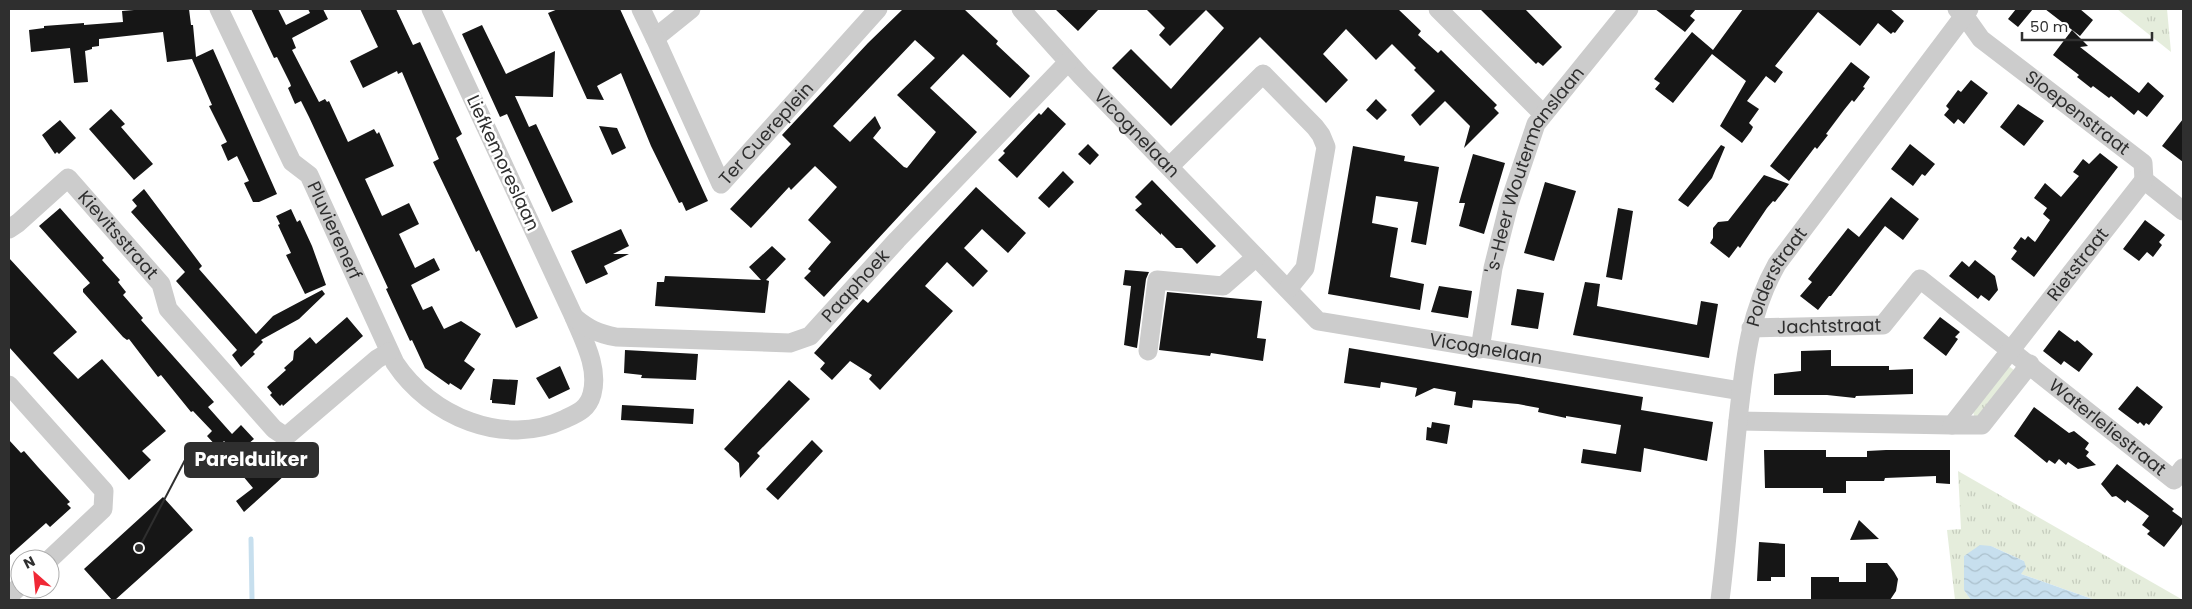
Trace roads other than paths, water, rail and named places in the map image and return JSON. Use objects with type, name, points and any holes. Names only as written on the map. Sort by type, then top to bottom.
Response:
[{"type":"street","name":"Pluvierenerf","points":[[219,9],[292,162],[309,175],[389,352],[406,380],[420,394],[451,414],[468,422],[488,427],[510,430],[533,429],[558,423],[584,410],[591,395],[594,376],[589,356],[574,317]]},
{"type":"street","name":"Liefkemoreslaan","points":[[431,9],[574,317]]},
{"type":"street","name":"Ter Cuereplein","points":[[640,9],[722,184],[878,9]]},
{"type":"street","points":[[655,38],[691,9]]},
{"type":"street","points":[[1438,9],[1543,114]]},
{"type":"street","name":"'s-Heer Woutermanslaan","points":[[1480,349],[1492,268],[1509,204],[1533,133],[1543,114],[1629,9]]},
{"type":"street","name":"Sloepenstraat","points":[[1963,11],[1981,39],[2143,163],[2144,180]]},
{"type":"street","name":"Polderstraat","points":[[1720,600],[1742,391],[1751,328],[1763,291],[1776,264],[1963,11]]},
{"type":"street","name":"Vicognelaan","points":[[1032,12],[1068,62],[1318,321],[1742,391]]},
{"type":"street","name":"Paaphoek","points":[[574,317],[586,327],[601,335],[616,337],[790,343],[810,336],[897,240],[1068,62]]},
{"type":"street","points":[[1170,166],[1263,74],[1314,127],[1321,135],[1326,147],[1305,268],[1288,289]]},
{"type":"street","name":"Kievitsstraat","points":[[9,229],[68,178],[161,284],[168,309],[274,429],[283,435],[289,434],[377,359],[389,352]]},
{"type":"street","points":[[2144,180],[2183,211]]},
{"type":"street","name":"Rietstraat","points":[[1952,425],[2010,348],[2144,180]]},
{"type":"street","points":[[1148,351],[1157,280],[1223,286],[1256,256]]},
{"type":"street","name":"Jachtstraat","points":[[1751,328],[1883,325],[1920,279],[2010,348]]},
{"type":"street","points":[[1738,421],[1982,425],[2030,364],[2010,348]]},
{"type":"street","name":"Waterleliestraat","points":[[2030,364],[2174,480],[2183,468]]},
{"type":"street","points":[[9,385],[104,492],[103,509],[96,518],[60,550]]},
{"type":"water","points":[[1980,545],[1991,546],[2024,561],[2026,567],[2021,574],[2095,600],[1971,600],[1964,590],[1964,556]]},
{"type":"waterway","points":[[251,539],[252,600]]},
{"type":"place","name":"Parelduiker","points":[[139,548]]}]
